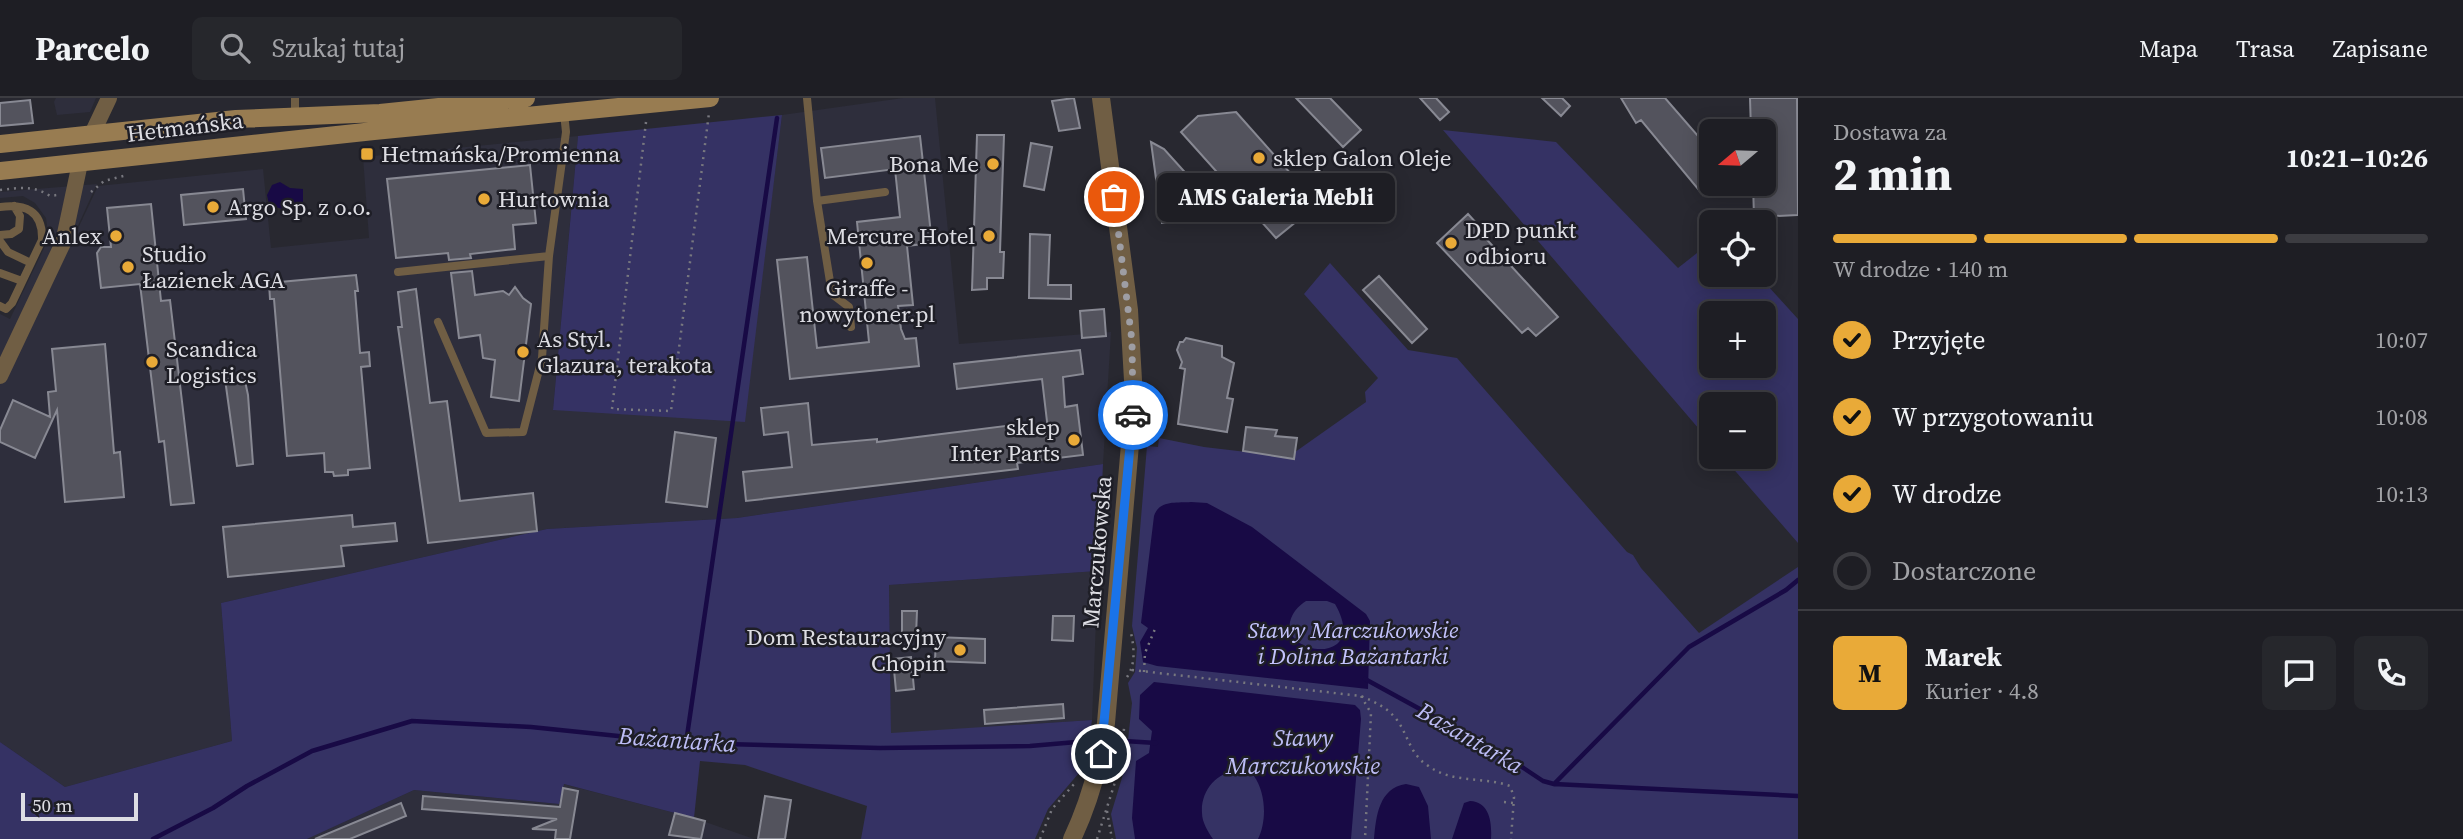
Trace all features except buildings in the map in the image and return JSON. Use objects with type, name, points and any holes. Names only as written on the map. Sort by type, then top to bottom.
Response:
[{"type":"main road","name":"Hetmańska","points":[[1,144],[178,125],[295,106],[380,113],[526,98]]},
{"type":"main road","name":"Hetmańska","points":[[3,171],[709,98]]},
{"type":"main road","points":[[178,125],[173,139],[178,148],[187,152]]},
{"type":"main road","points":[[80,163],[92,134]]},
{"type":"main road","points":[[1,144],[8,147],[13,159],[3,171]]},
{"type":"street","points":[[92,134],[109,98]]},
{"type":"street","name":"Marczukowska","points":[[1072,839],[1092,793],[1106,723],[1133,427],[1134,386],[1129,310],[1101,98]]},
{"type":"street","points":[[0,376],[63,243],[80,163]]},
{"type":"lane","points":[[807,98],[817,201],[832,294],[849,307],[851,327]]},
{"type":"lane","points":[[438,323],[486,433],[523,432],[542,358],[549,256],[566,132],[564,113]]},
{"type":"lane","points":[[817,201],[885,192]]},
{"type":"lane","points":[[14,205],[20,216],[19,229],[0,238],[4,252],[31,263]]},
{"type":"lane","points":[[0,207],[14,205],[30,210],[40,223],[41,240],[12,303],[6,309],[0,306]]},
{"type":"lane","points":[[398,272],[549,256]]},
{"type":"lane","points":[[0,272],[22,282]]},
{"type":"path","points":[[646,105],[646,129],[612,409],[671,411],[709,122],[709,98]]},
{"type":"path","points":[[0,190],[41,189]]},
{"type":"path","points":[[1122,685],[1132,670],[1134,646],[1129,622]]},
{"type":"path","points":[[1143,672],[1144,653],[1155,629]]},
{"type":"path","points":[[1132,670],[1361,696],[1379,704],[1398,721],[1413,752],[1424,764],[1440,774],[1454,778],[1510,786],[1514,791],[1511,839]]},
{"type":"path","points":[[1361,696],[1371,713],[1365,839]]},
{"type":"path","points":[[1097,839],[1122,760],[1124,719]]},
{"type":"path","points":[[1040,839],[1052,809],[1080,776]]},
{"type":"path","points":[[1504,802],[1514,803]]},
{"type":"path","points":[[1107,810],[1112,839]]},
{"type":"shaded area","points":[[56,98],[96,98],[90,112],[57,115],[54,102]]},
{"type":"shaded area","points":[[903,98],[935,98],[959,344],[1111,332],[1103,464],[737,518],[547,529],[221,603],[232,741],[65,787],[0,742],[0,314],[10,319],[49,238],[46,218],[35,203],[23,196],[0,198],[0,192],[97,184],[36,318],[98,186],[263,169],[271,248],[369,238],[363,157],[578,136],[553,409],[744,421],[782,115]]},
{"type":"shaded area","points":[[1098,571],[1092,720],[891,734],[889,585]]},
{"type":"shaded area","points":[[563,784],[694,818],[754,839],[307,839],[414,790],[559,804]]},
{"type":"green space","points":[[782,115],[745,422],[553,410],[578,136]]},
{"type":"green space","points":[[1443,130],[1556,142],[1678,268],[1699,251],[1699,287],[1769,287],[1798,319],[1798,543],[1733,469],[1776,469],[1776,392],[1699,392],[1699,429]]},
{"type":"green space","name":"Stawy Marczukowskie i Dolina Bażantarki","points":[[1330,263],[1408,350],[1457,358],[1699,633],[1798,567],[1798,839],[1116,839],[1111,814],[1125,768],[1132,703],[1128,683],[1135,672],[1137,648],[1132,626],[1147,446],[1158,447],[1159,438],[1204,447],[1288,457],[1366,402],[1365,392],[1378,378],[1304,294]]},
{"type":"green space","points":[[1103,464],[1098,571],[889,585],[891,733],[1092,720],[1085,766],[1048,809],[1035,839],[861,839],[867,806],[745,765],[700,761],[694,818],[564,784],[559,804],[414,790],[307,839],[0,839],[0,742],[65,787],[232,741],[221,603],[547,529],[737,518]]},
{"type":"water","points":[[280,182],[290,188],[303,189],[303,207],[286,209],[269,204],[267,195],[272,185]]},
{"type":"water","name":"Stawy Marczukowskie","points":[[1207,503],[1252,527],[1366,614],[1370,621],[1368,689],[1157,666],[1143,662],[1140,642],[1148,628],[1141,623],[1154,516],[1164,505]],"holes":[[[1306,601],[1327,601],[1335,604],[1343,624],[1342,637],[1334,646],[1323,649],[1310,648],[1299,643],[1291,634],[1290,622],[1294,613]]]},
{"type":"water","name":"Stawy Marczukowskie","points":[[1154,682],[1355,705],[1360,710],[1361,719],[1351,839],[1258,839],[1264,816],[1261,790],[1254,776],[1234,772],[1217,778],[1205,793],[1202,816],[1213,839],[1135,839],[1132,818],[1136,761],[1149,753],[1152,731],[1139,719],[1140,695]]},
{"type":"water","name":"Stawy Marczukowskie","points":[[1406,784],[1419,787],[1428,806],[1431,839],[1374,839],[1378,813],[1385,797],[1390,791]]},
{"type":"water","points":[[1477,802],[1486,809],[1491,826],[1491,839],[1452,839],[1464,803]]},
{"type":"waterway","points":[[686,743],[777,118]]},
{"type":"waterway","points":[[1554,784],[1689,647],[1786,590],[1798,580]]},
{"type":"waterway","name":"Bażantarka","points":[[1365,679],[1504,755],[1543,781],[1554,784],[1798,796]]},
{"type":"waterway","name":"Bażantarka","points":[[153,839],[312,751],[412,721],[531,727],[686,743],[880,748],[1030,746],[1100,740]]},
{"type":"waterway","name":"Bażantarka","points":[[1109,740],[1156,743]]},
{"type":"way so far","points":[[1114,197],[1132,341],[1133,415]]},
{"type":"place","name":"Hetmańska/Promienna","points":[[367,154]]},
{"type":"place","name":"sklep Galon Oleje","points":[[1259,158]]},
{"type":"place","name":"Bona Me","points":[[993,164]]},
{"type":"place","name":"AMS Galeria Mebli","points":[[1114,197]]},
{"type":"place","name":"Hurtownia","points":[[484,199]]},
{"type":"place","name":"Argo Sp. z o.o.","points":[[213,207]]},
{"type":"place","name":"Anlex","points":[[116,236]]},
{"type":"place","name":"Mercure Hotel","points":[[989,236]]},
{"type":"place","name":"DPD punkt odbioru","points":[[1451,243]]},
{"type":"place","name":"Giraffe - nowytoner.pl","points":[[867,263]]},
{"type":"place","name":"Studio Łazienek AGA","points":[[128,267]]},
{"type":"place","name":"As Styl. Glazura, terakota","points":[[523,352]]},
{"type":"place","name":"Scandica Logistics","points":[[152,362]]},
{"type":"place","name":"sklep Inter Parts","points":[[1074,440]]},
{"type":"place","name":"Dom Restauracyjny Chopin","points":[[960,650]]},
{"type":"route","points":[[1101,754],[1133,415]]}]
